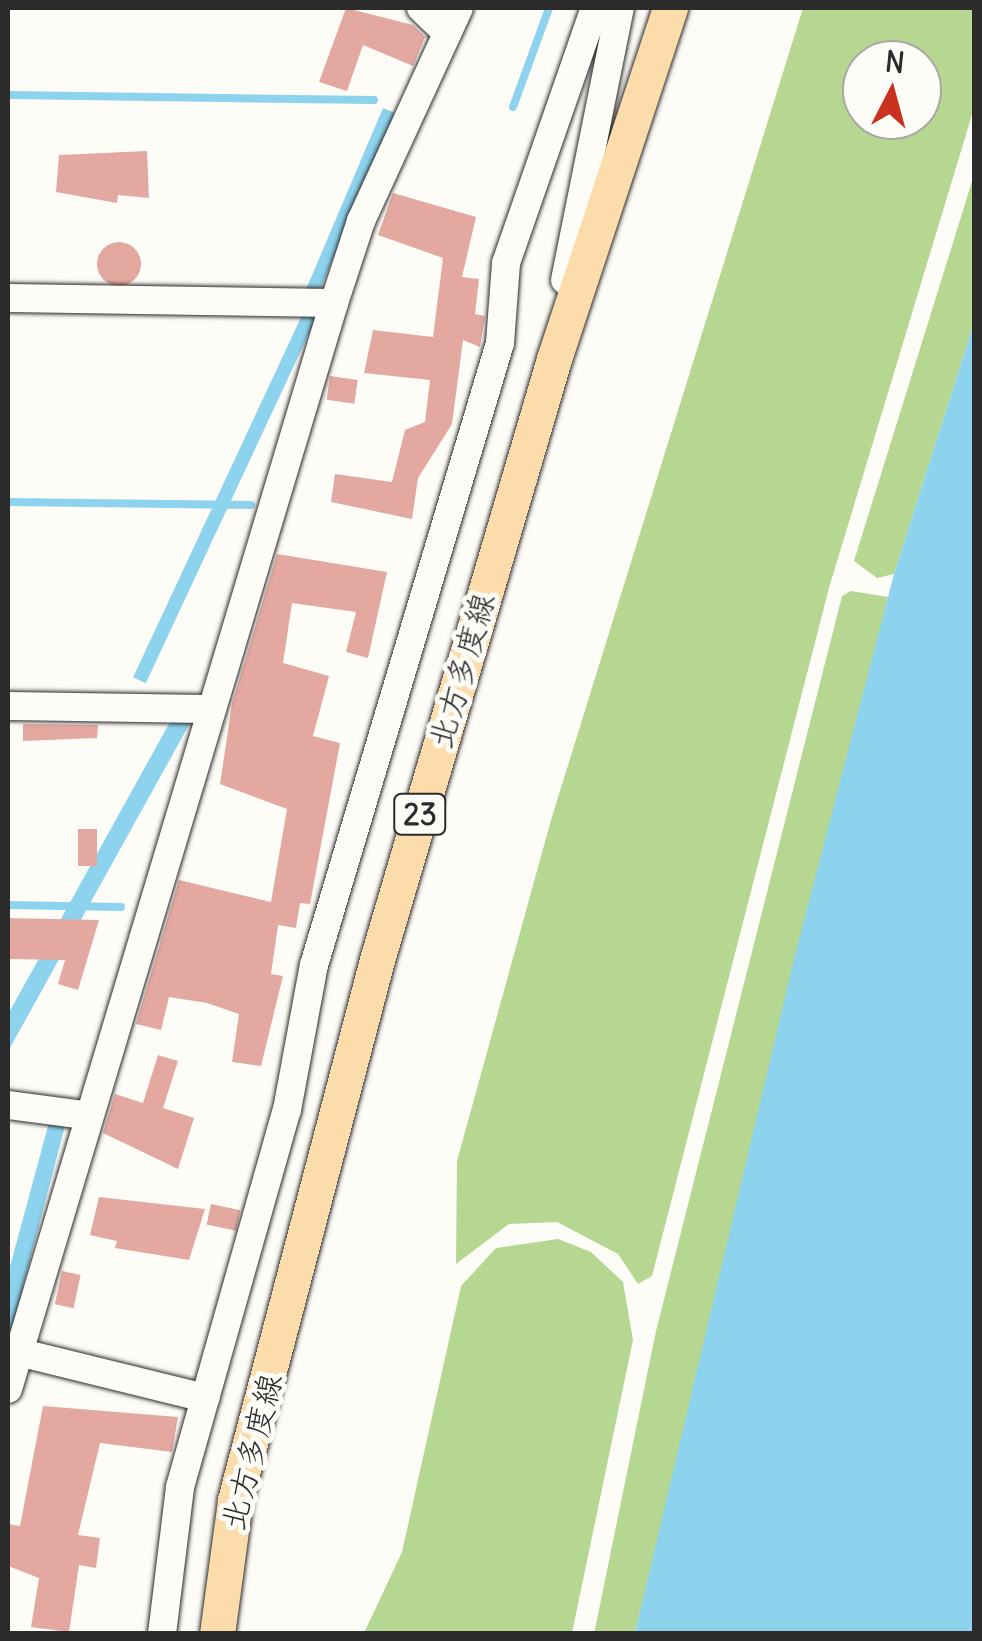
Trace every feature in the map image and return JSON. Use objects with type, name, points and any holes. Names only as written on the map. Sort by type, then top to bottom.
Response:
[{"type":"main road","name":"北方多度線","points":[[217,1634],[235,1500],[372,979],[554,359],[670,8]]},
{"type":"street","points":[[8,1389],[84,1115],[334,303],[453,20],[421,8]]},
{"type":"street","points":[[162,1634],[180,1487],[287,1110],[320,946],[500,344],[506,263],[595,8]]},
{"type":"street","points":[[554,359],[620,8]]},
{"type":"street","points":[[8,298],[334,303]]},
{"type":"street","points":[[8,706],[208,708]]},
{"type":"street","points":[[8,1105],[84,1115]]},
{"type":"street","points":[[18,1352],[205,1398]]},
{"type":"green space","points":[[803,8],[974,8],[974,108],[829,588],[652,1276],[638,1284],[618,1254],[557,1222],[509,1224],[456,1264],[457,1161],[551,820]]},
{"type":"green space","points":[[974,175],[974,323],[894,574],[877,578],[854,561]]},
{"type":"green space","points":[[851,591],[888,597],[635,1633],[594,1634],[656,1331],[842,596]]},
{"type":"green space","points":[[558,1239],[591,1252],[623,1282],[633,1340],[572,1633],[364,1633],[402,1552],[461,1286],[496,1248]]},
{"type":"water","points":[[383,108],[395,113],[316,298],[304,293]]},
{"type":"water","points":[[303,313],[316,319],[146,683],[133,677]]},
{"type":"water","points":[[974,323],[974,1633],[635,1633],[794,959],[894,574]]},
{"type":"water","points":[[175,713],[191,722],[8,1051],[8,1014]]},
{"type":"water","points":[[51,1115],[66,1122],[8,1344],[8,1274]]},
{"type":"building","points":[[346,8],[413,25],[425,37],[413,66],[363,45],[347,91],[319,82]]},
{"type":"building","points":[[147,151],[149,198],[118,195],[117,203],[56,192],[59,155]]},
{"type":"building","points":[[393,193],[476,217],[462,277],[479,279],[475,314],[485,316],[480,347],[463,340],[452,424],[418,478],[412,519],[331,502],[335,474],[392,482],[405,430],[425,422],[430,380],[364,373],[373,330],[433,337],[443,258],[378,235]]},
{"type":"building","points":[[119,242],[135,248],[141,264],[135,280],[119,286],[103,280],[97,264],[103,248]]},
{"type":"building","points":[[330,376],[358,380],[354,404],[327,400]]},
{"type":"building","points":[[277,554],[387,572],[368,658],[346,652],[356,612],[292,603],[283,663],[329,676],[313,736],[340,743],[310,904],[300,903],[296,928],[278,925],[271,974],[283,976],[261,1066],[232,1062],[239,1014],[207,1003],[169,997],[161,1030],[136,1024],[179,880],[271,902],[287,809],[220,784],[232,704]]},
{"type":"building","points":[[23,724],[98,725],[97,738],[23,741]]},
{"type":"building","points":[[78,829],[97,829],[97,866],[78,866]]},
{"type":"building","points":[[8,918],[99,920],[78,990],[58,984],[65,960],[8,959]]},
{"type":"building","points":[[158,1055],[178,1061],[163,1108],[194,1118],[178,1169],[103,1133],[115,1094],[143,1103]]},
{"type":"building","points":[[99,1197],[205,1209],[189,1260],[115,1248],[117,1241],[90,1235]]},
{"type":"building","points":[[211,1204],[240,1210],[236,1231],[207,1225]]},
{"type":"building","points":[[62,1271],[81,1275],[74,1308],[55,1304]]},
{"type":"building","points":[[43,1406],[178,1417],[172,1452],[100,1443],[78,1535],[100,1538],[96,1568],[79,1565],[69,1632],[31,1627],[39,1578],[8,1566],[8,1524],[20,1526]]},
{"type":"waterway","points":[[513,107],[549,8]]},
{"type":"waterway","points":[[8,95],[374,100]]},
{"type":"waterway","points":[[8,502],[251,505]]},
{"type":"waterway","points":[[8,905],[121,907]]}]
